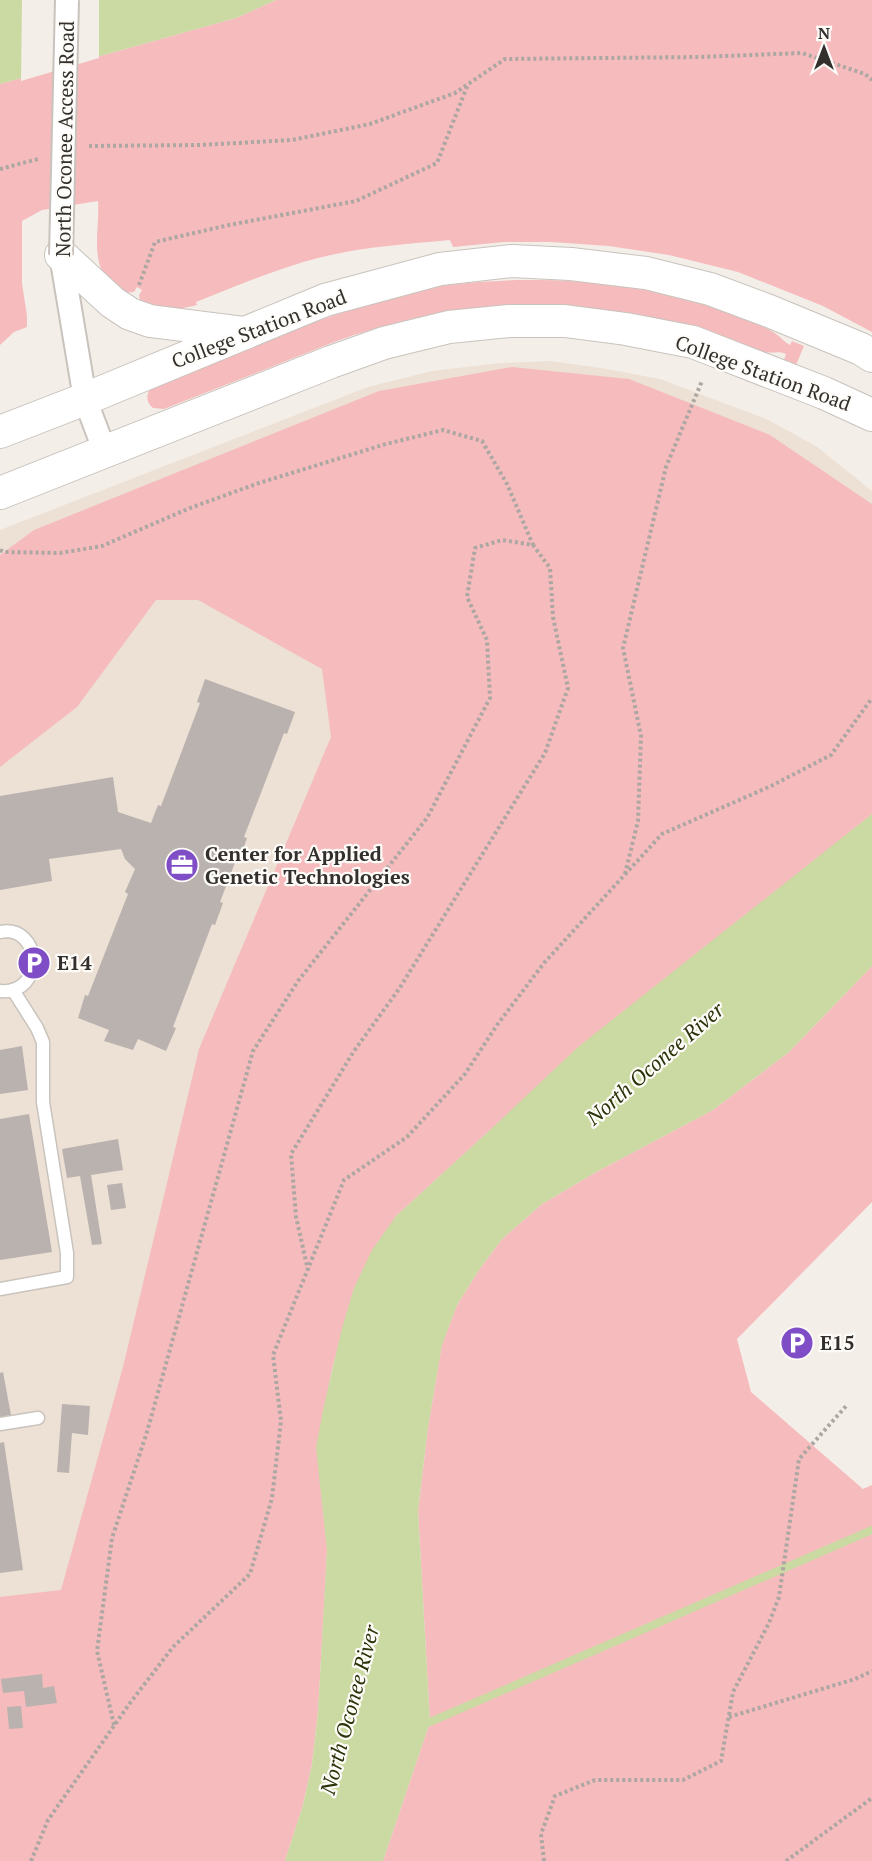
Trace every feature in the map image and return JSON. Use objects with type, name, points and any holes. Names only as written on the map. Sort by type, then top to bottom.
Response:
[{"type":"main road","points":[[61,255],[112,302],[130,314],[150,321],[246,333]]},
{"type":"main road","name":"College Station Road","points":[[0,432],[325,300],[440,269],[512,261],[571,264],[646,273],[710,289],[861,349],[872,356]]},
{"type":"main road","name":"College Station Road","points":[[0,493],[384,343],[449,327],[509,321],[565,321],[626,329],[693,342],[824,393],[872,415]]},
{"type":"street","name":"North Oconee Access Road","points":[[67,0],[61,255],[85,399],[105,452]]},
{"type":"lane","points":[[0,932],[15,933],[24,939],[31,947],[34,957],[30,977],[13,990],[0,991]]},
{"type":"lane","points":[[0,1289],[67,1278],[67,1253],[43,1102],[44,1042],[13,990]]},
{"type":"lane","points":[[0,1424],[38,1418]]},
{"type":"path","points":[[83,147],[93,145],[200,145],[292,140],[370,124],[454,93],[505,59],[802,54],[865,74],[872,80]]},
{"type":"path","points":[[135,294],[155,242],[229,225],[356,201],[437,163],[468,84]]},
{"type":"path","points":[[0,169],[41,158]]},
{"type":"path","points":[[625,875],[638,821],[641,735],[623,648],[666,467],[702,381]]},
{"type":"path","points":[[0,550],[60,553],[102,546],[190,508],[260,483],[386,444],[442,430],[482,441],[507,484],[533,545],[550,568],[553,617],[568,688],[545,753],[399,989],[354,1051],[291,1154],[296,1217],[308,1270]]},
{"type":"path","points":[[114,1725],[97,1651],[112,1538],[153,1412],[253,1051],[298,981],[427,818],[490,698],[487,640],[467,597],[475,548],[502,540],[533,545]]},
{"type":"path","points":[[31,1861],[48,1820],[114,1725],[173,1647],[250,1574],[272,1498],[281,1421],[273,1355],[344,1180],[407,1137],[465,1074],[497,1025],[544,963],[662,834],[771,786],[831,755],[872,698]]},
{"type":"path","points":[[544,1861],[541,1834],[555,1796],[595,1780],[683,1780],[721,1761],[733,1692],[769,1623],[779,1597],[799,1459],[847,1406]]},
{"type":"path","points":[[729,1717],[872,1671]]},
{"type":"path","points":[[786,1861],[872,1798]]},
{"type":"shaded area","points":[[276,0],[872,0],[872,332],[823,306],[738,272],[669,255],[609,246],[551,242],[504,242],[453,247],[450,240],[334,254],[256,278],[196,302],[197,305],[169,309],[141,306],[139,295],[142,290],[137,287],[134,292],[122,293],[107,279],[101,268],[97,249],[98,201],[42,210],[22,221],[22,283],[27,327],[14,332],[0,345],[0,84],[236,18]]},
{"type":"shaded area","points":[[516,280],[592,282],[668,294],[756,324],[771,331],[790,345],[792,341],[804,346],[796,365],[784,360],[786,354],[783,353],[758,351],[712,335],[625,314],[538,305],[495,306],[452,311],[408,320],[355,335],[164,409],[153,408],[148,400],[148,392],[152,386],[352,309],[420,290],[468,283]]},
{"type":"shaded area","points":[[550,361],[660,379],[766,419],[816,446],[872,491],[872,814],[578,1047],[396,1216],[285,1861],[0,1861],[0,530],[368,387],[432,371],[500,363]]},
{"type":"shaded area","points":[[512,367],[629,379],[770,435],[872,504],[872,814],[520,1103],[396,1216],[354,1288],[332,1369],[317,1448],[327,1550],[318,1712],[312,1764],[303,1805],[285,1861],[0,1861],[0,1597],[61,1590],[123,1367],[199,1049],[331,737],[322,669],[198,600],[156,600],[77,707],[0,767],[0,555],[34,530],[379,391]]},
{"type":"shaded area","points":[[872,966],[872,1202],[737,1339],[751,1392],[863,1489],[872,1485],[872,1861],[383,1861],[430,1722],[418,1511],[428,1427],[442,1344],[457,1305],[502,1239],[542,1204],[598,1171],[713,1110],[789,1052]]},
{"type":"water","points":[[0,0],[276,0],[236,18],[0,84]]},
{"type":"water","name":"North Oconee River","points":[[872,814],[872,966],[789,1052],[713,1110],[598,1171],[542,1204],[502,1239],[457,1305],[442,1345],[428,1427],[418,1511],[430,1722],[383,1861],[285,1861],[303,1805],[312,1764],[318,1712],[327,1550],[316,1448],[342,1328],[354,1288],[372,1250],[396,1216],[578,1047]]},
{"type":"pier","points":[[22,0],[99,0],[99,58],[21,81]]},
{"type":"building","name":"Center for Applied Genetic Technologies","points":[[205,679],[295,712],[287,734],[284,733],[244,837],[247,838],[239,861],[236,860],[220,902],[223,903],[215,925],[212,924],[166,1051],[138,1039],[133,1050],[104,1041],[109,1030],[78,1018],[85,995],[88,996],[128,894],[125,892],[135,869],[125,859],[121,849],[49,859],[52,881],[0,890],[0,796],[113,777],[118,812],[151,823],[158,805],[161,806],[200,703],[197,702]]},
{"type":"building","points":[[22,1046],[28,1090],[0,1094],[0,1050]]},
{"type":"building","points":[[29,1114],[52,1252],[0,1260],[0,1119]]},
{"type":"building","points":[[118,1139],[123,1170],[91,1175],[102,1244],[92,1245],[80,1176],[67,1178],[62,1149]]},
{"type":"building","points":[[122,1183],[126,1208],[111,1210],[107,1185]]},
{"type":"building","points":[[3,1372],[11,1415],[0,1417],[0,1373]]},
{"type":"building","points":[[62,1404],[90,1406],[88,1435],[72,1433],[69,1473],[57,1472]]},
{"type":"building","points":[[4,1442],[23,1570],[0,1573],[0,1443]]},
{"type":"building","points":[[42,1674],[43,1688],[54,1686],[57,1703],[26,1707],[24,1691],[3,1693],[1,1679]]},
{"type":"building","points":[[21,1706],[23,1728],[9,1729],[7,1707]]},
{"type":"waterway","points":[[421,1725],[872,1530]]},
{"type":"place","name":"Center for Applied Genetic Technologies","points":[[182,865]]},
{"type":"place","name":"E14","points":[[34,963]]},
{"type":"place","name":"E15","points":[[797,1343]]}]
